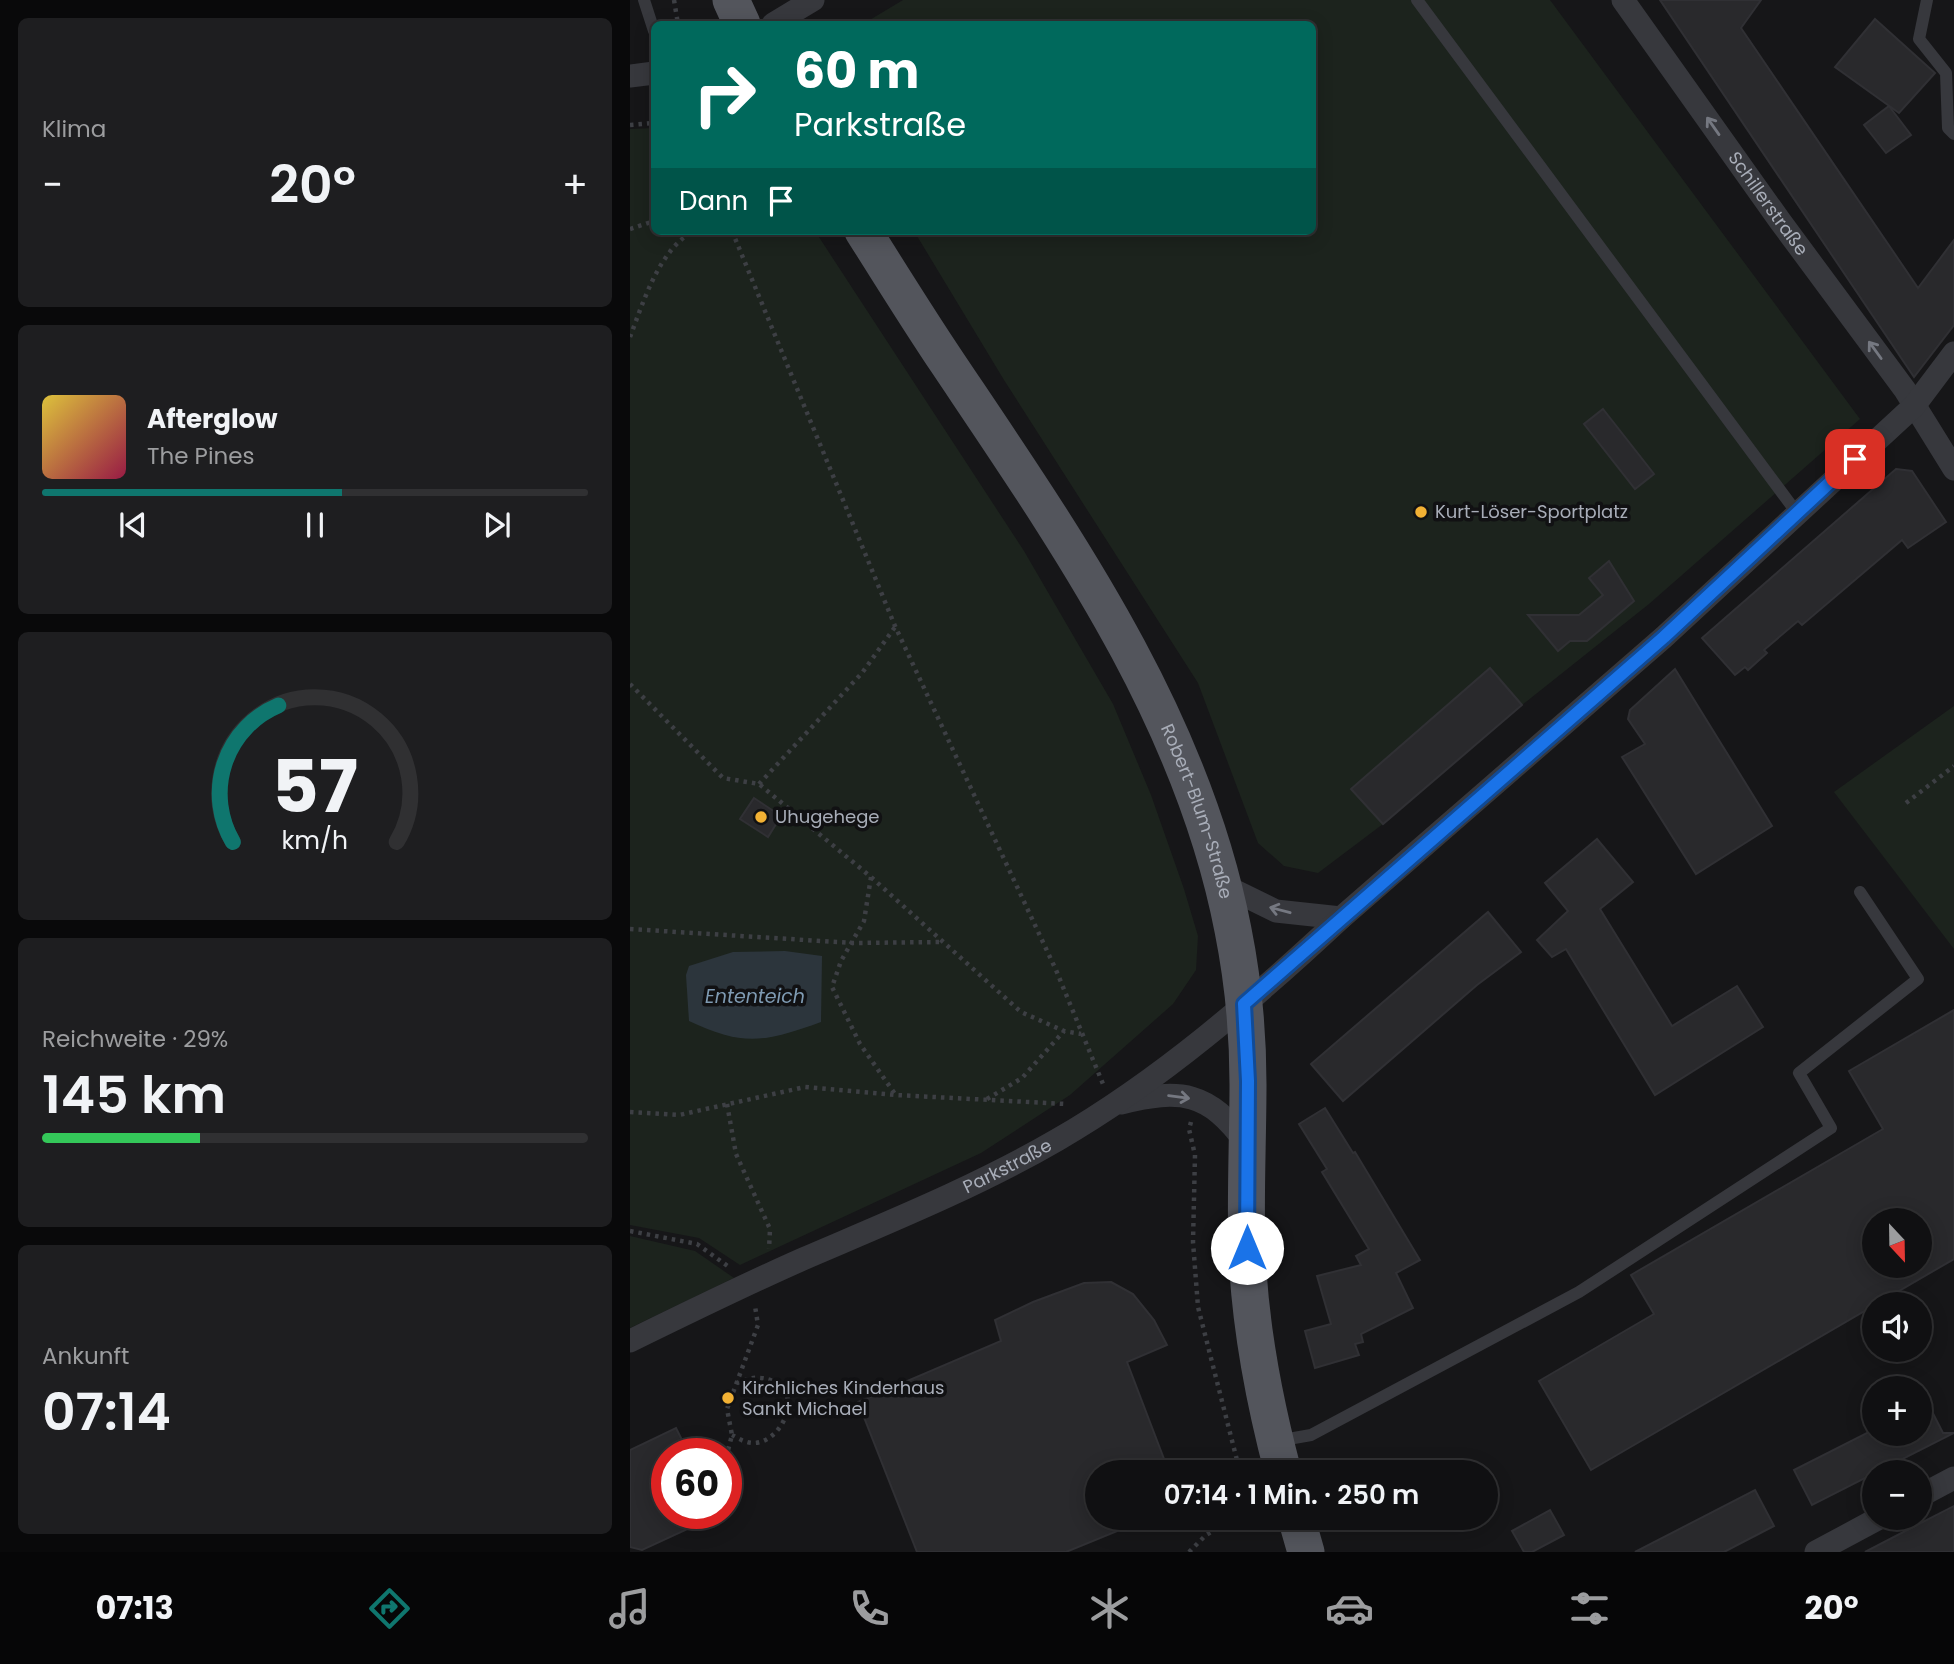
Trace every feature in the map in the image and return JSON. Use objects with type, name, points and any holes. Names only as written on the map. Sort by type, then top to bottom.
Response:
[{"type":"main road","points":[[732,0],[741,21]]},
{"type":"main road","name":"Robert-Blum-Straße","points":[[866,235],[1062,532],[1113,618],[1176,747],[1202,818],[1223,884],[1233,928],[1244,1004],[1248,1074],[1247,1248],[1250,1298],[1256,1347],[1279,1456]]},
{"type":"main road","points":[[1300,1530],[1306,1552]]},
{"type":"street","points":[[779,21],[813,0]]},
{"type":"street","name":"Schillerstraße","points":[[1623,0],[1780,221],[1905,390],[1913,406]]},
{"type":"street","points":[[630,76],[651,73]]},
{"type":"street","name":"Parkstraße","points":[[630,1341],[760,1279],[905,1217],[1000,1171],[1112,1106],[1187,1051],[1664,637],[1913,406],[1954,353]]},
{"type":"street","points":[[1913,406],[1954,469]]},
{"type":"street","points":[[1223,884],[1276,911],[1341,918]]},
{"type":"street","points":[[1112,1106],[1164,1095],[1198,1100],[1210,1105],[1228,1119],[1247,1145]]},
{"type":"street","points":[[1932,1490],[1954,1478]]},
{"type":"street","points":[[1816,1552],[1862,1527]]},
{"type":"lane","points":[[644,0],[651,22]]},
{"type":"lane","points":[[1417,0],[1797,513]]},
{"type":"lane","points":[[1927,0],[1919,39],[1946,73],[1948,128],[1954,134]]},
{"type":"lane","points":[[1279,1456],[1311,1434],[1579,1292],[1831,1128],[1799,1073],[1917,979],[1860,892]]},
{"type":"path","points":[[674,0],[678,21]]},
{"type":"path","points":[[630,125],[651,123]]},
{"type":"path","points":[[630,229],[651,222]]},
{"type":"path","points":[[630,337],[650,284],[681,238],[687,235]]},
{"type":"path","points":[[630,1112],[679,1115],[805,1087],[896,1095],[1112,1106],[1050,958],[895,626],[734,235]]},
{"type":"path","points":[[759,784],[862,673],[895,626]]},
{"type":"path","points":[[630,684],[723,778],[759,784],[871,877],[1020,1012],[1064,1031],[1082,1034]]},
{"type":"path","points":[[1906,803],[1954,766]]},
{"type":"path","points":[[871,877],[864,921],[841,961],[832,987],[860,1044],[896,1095]]},
{"type":"path","points":[[630,929],[853,943],[943,942]]},
{"type":"path","points":[[985,1100],[1022,1078],[1064,1031]]},
{"type":"path","points":[[1198,1100],[1189,1129],[1195,1155],[1193,1241],[1198,1307],[1237,1460]]},
{"type":"path","points":[[727,1104],[736,1154],[769,1229],[760,1279],[758,1325],[727,1409],[731,1438]]},
{"type":"path","points":[[630,1231],[697,1244],[760,1279]]},
{"type":"path","points":[[732,1435],[748,1443],[765,1441],[777,1431],[789,1409],[788,1394],[781,1384],[761,1376],[736,1384]]},
{"type":"path","points":[[1189,1552],[1214,1530]]},
{"type":"shaded area","name":"Kurt-Löser-Sportplatz","points":[[903,0],[1550,0],[1860,419],[1649,604],[1522,705],[1383,824],[1318,873],[1284,866],[1258,843],[1198,683],[1004,380],[916,235],[1316,235],[1316,21],[868,21]]},
{"type":"shaded area","points":[[651,128],[651,235],[818,235],[1024,551],[1113,704],[1151,795],[1198,936],[1196,970],[1173,1004],[1070,1095],[981,1153],[740,1265],[699,1238],[630,1225],[630,129]]},
{"type":"shaded area","points":[[1954,706],[1954,949],[1834,792]]},
{"type":"shaded area","points":[[630,1236],[695,1251],[734,1278],[630,1328]]},
{"type":"water","name":"Ententeich","points":[[785,951],[822,956],[821,1022],[784,1034],[755,1039],[725,1035],[689,1021],[686,975],[689,966],[733,952]]},
{"type":"building","points":[[1660,0],[1761,0],[1741,28],[1918,288],[1954,240],[1954,325],[1914,377]]},
{"type":"building","points":[[1875,19],[1935,73],[1899,113],[1835,67]]},
{"type":"building","points":[[1889,106],[1911,135],[1886,153],[1864,125]]},
{"type":"building","points":[[1603,409],[1654,474],[1635,489],[1584,424]]},
{"type":"building","points":[[1896,469],[1912,471],[1946,522],[1908,548],[1902,540],[1802,625],[1798,621],[1764,650],[1767,653],[1748,670],[1745,667],[1735,675],[1702,638]]},
{"type":"building","points":[[1609,561],[1634,601],[1587,641],[1570,641],[1558,651],[1528,615],[1579,615],[1603,595],[1589,578]]},
{"type":"building","points":[[1490,668],[1522,705],[1383,824],[1351,789]]},
{"type":"building","points":[[1675,669],[1772,826],[1696,874],[1622,757],[1645,744],[1628,719],[1630,710]]},
{"type":"building","name":"Uhugehege","points":[[754,798],[781,816],[768,837],[740,819]]},
{"type":"building","points":[[1597,839],[1633,882],[1600,909],[1672,1026],[1737,986],[1763,1027],[1655,1095],[1566,949],[1552,957],[1537,940],[1568,911],[1545,883]]},
{"type":"building","points":[[1488,912],[1521,952],[1477,985],[1343,1101],[1311,1064]]},
{"type":"building","points":[[1954,1010],[1954,1259],[1932,1272],[1932,1208],[1862,1208],[1862,1278],[1921,1278],[1897,1292],[1862,1292],[1862,1312],[1591,1470],[1539,1381],[1654,1314],[1631,1275],[1883,1129],[1849,1071]]},
{"type":"building","points":[[1325,1108],[1353,1153],[1355,1152],[1420,1260],[1396,1273],[1413,1308],[1361,1334],[1363,1342],[1355,1344],[1359,1355],[1315,1368],[1305,1331],[1331,1324],[1317,1276],[1361,1265],[1356,1256],[1369,1249],[1322,1172],[1327,1169],[1299,1124]]},
{"type":"building","points":[[1111,1282],[1133,1294],[1154,1320],[1167,1345],[1127,1362],[1164,1460],[1085,1460],[1085,1530],[1120,1530],[1066,1552],[917,1552],[858,1402],[1001,1341],[995,1320],[1084,1283]]},
{"type":"building","points":[[1932,1411],[1943,1433],[1954,1433],[1932,1444]]},
{"type":"building","points":[[676,1428],[681,1438],[655,1438]]},
{"type":"building","points":[[1862,1436],[1862,1446],[1928,1446],[1901,1460],[1862,1460],[1862,1480],[1812,1505],[1794,1470]]},
{"type":"building","points":[[651,1440],[651,1529],[688,1529],[642,1550],[630,1547],[630,1450]]},
{"type":"building","points":[[1755,1490],[1774,1526],[1724,1552],[1635,1552]]},
{"type":"building","points":[[1954,1506],[1954,1552],[1865,1552],[1907,1530],[1932,1530],[1932,1517]]},
{"type":"building","points":[[1550,1510],[1564,1535],[1532,1552],[1524,1552],[1512,1531]]},
{"type":"place","name":"Kurt-Löser-Sportplatz","points":[[1421,512]]},
{"type":"place","name":"Uhugehege","points":[[761,817]]},
{"type":"place","name":"Kirchliches Kinderhaus Sankt Michael","points":[[728,1398]]},
{"type":"route","points":[[1247,1248],[1248,1081],[1244,1004],[1664,637],[1855,459]]}]
